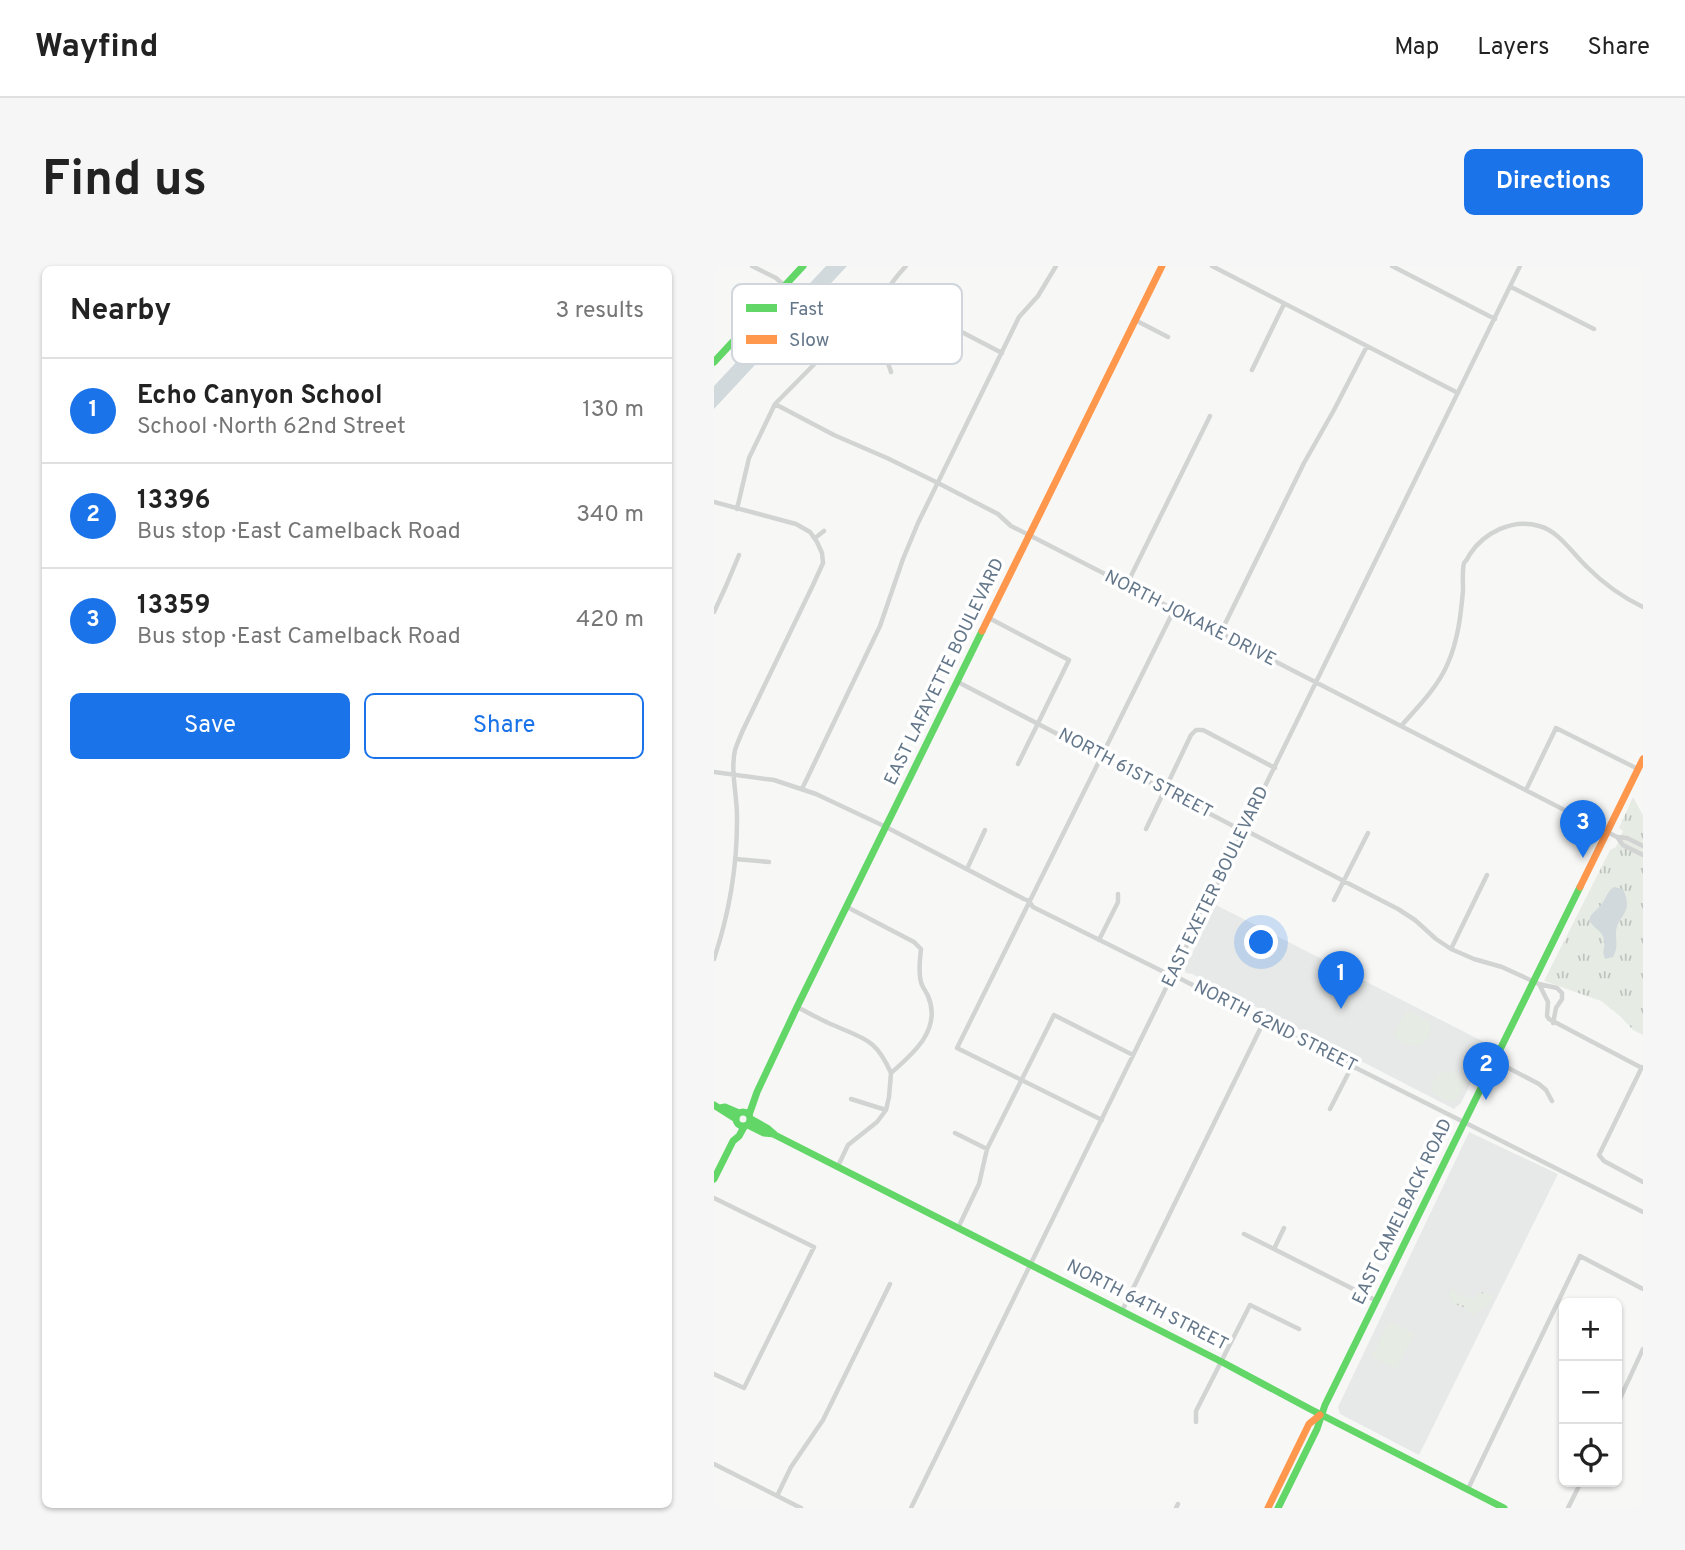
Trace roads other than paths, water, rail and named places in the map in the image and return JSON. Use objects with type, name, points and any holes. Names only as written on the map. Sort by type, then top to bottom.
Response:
[{"type":"street","points":[[752,266],[784,284]]},
{"type":"street","points":[[788,284],[803,266]]},
{"type":"street","points":[[891,284],[906,266]]},
{"type":"street","points":[[802,789],[874,638],[918,523],[1019,317],[1038,296],[1056,266]]},
{"type":"street","name":"EAST LAFAYETTE BOULEVARD","points":[[714,1179],[733,1141],[739,1136],[743,1119],[797,1007],[1163,266]]},
{"type":"street","points":[[1212,266],[1458,393]]},
{"type":"street","points":[[1392,266],[1495,319]]},
{"type":"street","name":"EAST EXETER BOULEVARD","points":[[911,1508],[1520,266]]},
{"type":"street","points":[[1511,287],[1594,329]]},
{"type":"street","points":[[1252,370],[1284,304]]},
{"type":"street","points":[[1135,320],[1168,337]]},
{"type":"street","points":[[962,332],[1002,353]]},
{"type":"street","points":[[714,362],[732,343]]},
{"type":"street","points":[[1220,634],[1308,453],[1367,346]]},
{"type":"street","points":[[737,509],[749,458],[775,404],[814,364]]},
{"type":"street","points":[[888,364],[891,372]]},
{"type":"street","name":"NORTH JOKAKE DRIVE","points":[[775,404],[834,435],[938,483],[998,514],[1011,526],[1028,535],[1617,837]]},
{"type":"street","points":[[1126,586],[1210,416]]},
{"type":"street","points":[[714,502],[796,524],[815,538],[822,552],[823,563],[735,752],[735,859],[731,897],[714,958]]},
{"type":"street","points":[[1401,726],[1436,684],[1448,663],[1458,630],[1464,562],[1476,545],[1492,532],[1521,524],[1540,526],[1558,537],[1608,586],[1643,607]]},
{"type":"street","points":[[815,538],[824,531]]},
{"type":"street","points":[[714,612],[739,555]]},
{"type":"street","points":[[1102,1120],[957,1048],[1174,610]]},
{"type":"street","points":[[989,618],[1069,660],[1018,764]]},
{"type":"street","name":"NORTH 61ST STREET","points":[[958,682],[1238,829],[1402,911],[1451,949],[1557,988],[1562,993],[1558,1004]]},
{"type":"street","points":[[1526,790],[1556,728],[1638,769]]},
{"type":"street","points":[[1146,829],[1191,735],[1196,730],[1203,730],[1275,768]]},
{"type":"street","name":"EAST CAMELBACK ROAD","points":[[1280,1505],[1317,1429],[1321,1414],[1494,1061],[1537,982],[1643,759]]},
{"type":"street","name":"NORTH 62ND STREET","points":[[714,772],[774,780],[831,800],[1029,901],[1033,907],[1643,1212]]},
{"type":"street","points":[[967,869],[985,830]]},
{"type":"street","points":[[1334,900],[1368,833]]},
{"type":"street","points":[[1617,837],[1627,838],[1643,846]]},
{"type":"street","points":[[1617,837],[1623,845],[1643,855]]},
{"type":"street","points":[[735,859],[769,862]]},
{"type":"street","points":[[1451,949],[1487,875]]},
{"type":"street","points":[[1099,940],[1118,902],[1118,894]]},
{"type":"street","points":[[847,907],[914,942],[920,949],[921,982],[929,997],[932,1024],[918,1047],[891,1073]]},
{"type":"street","points":[[1537,982],[1548,1002],[1552,1005],[1558,1004]]},
{"type":"street","points":[[1548,1002],[1547,1016],[1553,1023],[1642,1068],[1599,1155],[1604,1161],[1643,1182]]},
{"type":"street","points":[[1553,1023],[1558,1004]]},
{"type":"street","points":[[797,1007],[867,1039],[879,1049],[891,1073],[886,1110],[877,1122],[848,1145],[837,1167]]},
{"type":"street","points":[[958,1228],[979,1184],[987,1149],[1054,1015],[1133,1055]]},
{"type":"street","points":[[1122,1311],[1264,1021]]},
{"type":"street","points":[[1494,1061],[1539,1084],[1552,1101]]},
{"type":"street","points":[[1330,1109],[1352,1066]]},
{"type":"street","points":[[851,1099],[886,1110]]},
{"type":"street","name":"NORTH 64TH STREET","points":[[717,1106],[723,1112],[767,1128],[775,1135],[837,1167],[1504,1508]]},
{"type":"street","points":[[955,1133],[987,1149]]},
{"type":"street","points":[[714,1198],[814,1247],[744,1388],[714,1374]]},
{"type":"street","points":[[1274,1249],[1284,1228]]},
{"type":"street","points":[[1244,1234],[1377,1301]]},
{"type":"street","points":[[1468,1489],[1580,1256],[1643,1289]]},
{"type":"street","points":[[777,1496],[791,1467],[823,1420],[890,1284]]},
{"type":"street","points":[[1196,1422],[1196,1411],[1250,1305],[1299,1329]]},
{"type":"street","points":[[1622,1394],[1643,1349]]},
{"type":"street","name":"EAST CAMELBACK ROAD","points":[[1268,1508],[1309,1424],[1321,1414]]},
{"type":"street","points":[[714,1464],[801,1508]]},
{"type":"street","points":[[1568,1508],[1578,1487]]},
{"type":"street","points":[[1272,1499],[1280,1505]]},
{"type":"place","name":"13359","points":[[1583,858]]},
{"type":"place","name":"Echo Canyon School","points":[[1341,1009]]},
{"type":"place","name":"13396","points":[[1486,1100]]}]
